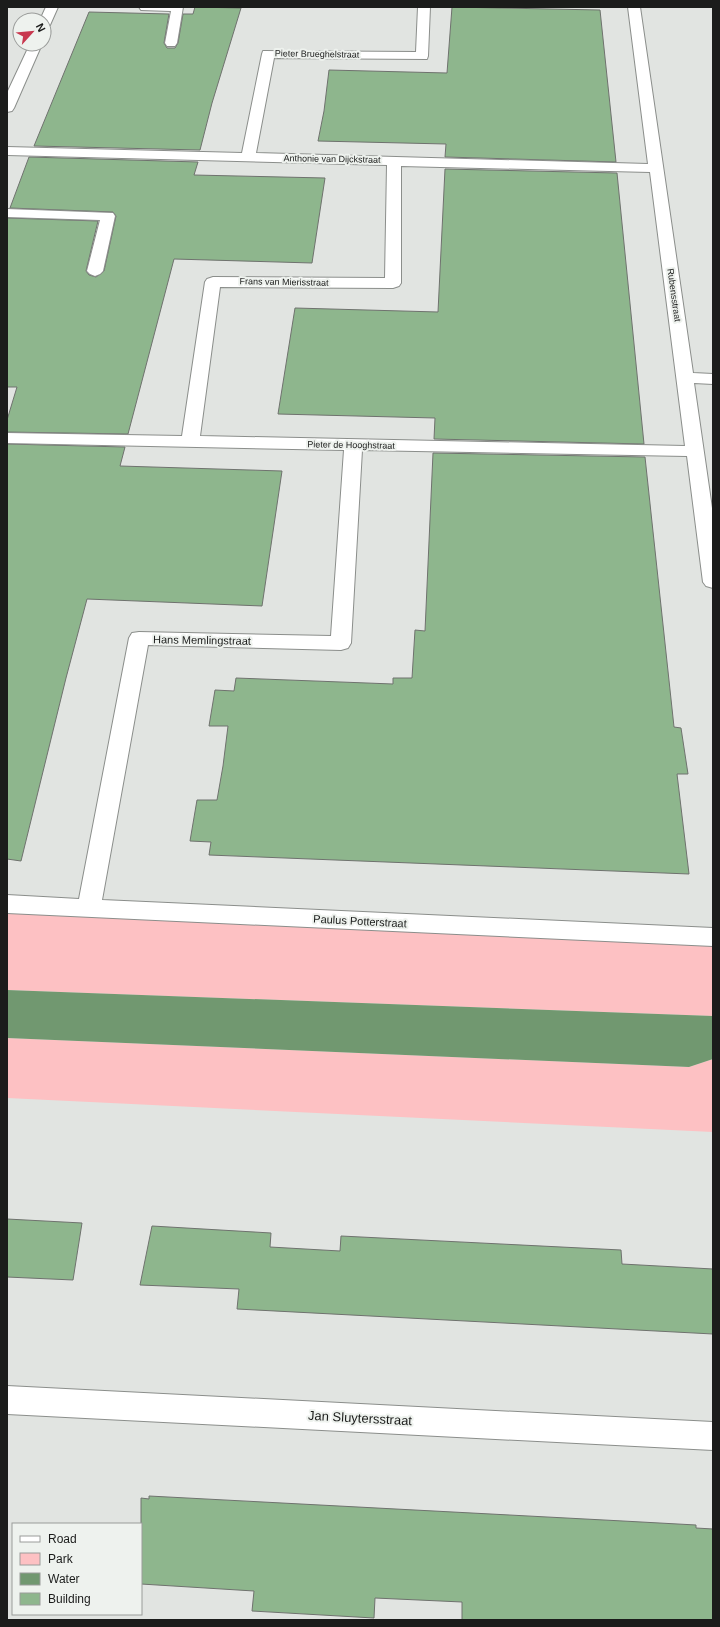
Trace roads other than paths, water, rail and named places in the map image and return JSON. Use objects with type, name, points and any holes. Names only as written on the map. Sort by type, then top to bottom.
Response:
[{"type":"street","points":[[145,7],[178,8],[171,43]]},
{"type":"street","name":"Pieter Brueghelstraat","points":[[248,157],[268,54],[422,56],[424,7]]},
{"type":"street","name":"Rubensstraat","points":[[634,7],[713,582]]},
{"type":"street","points":[[7,108],[18,70],[30,52]]},
{"type":"street","name":"Anthonie van Dijckstraat","points":[[7,151],[656,168]]},
{"type":"street","name":"Frans van Mierisstraat","points":[[190,442],[213,282],[393,283],[394,161]]},
{"type":"street","points":[[7,213],[108,216],[95,271]]},
{"type":"street","points":[[685,378],[713,379]]},
{"type":"street","name":"Pieter de Hooghstraat","points":[[7,438],[695,451]]},
{"type":"street","name":"Hans Memlingstraat","points":[[89,908],[139,638],[341,643],[353,445]]},
{"type":"street","name":"Paulus Potterstraat","points":[[7,904],[713,937]]},
{"type":"street","name":"Jan Sluytersstraat","points":[[7,1400],[713,1436]]},
{"type":"water","points":[[7,990],[713,1016],[713,1059],[689,1067],[7,1038]]}]
